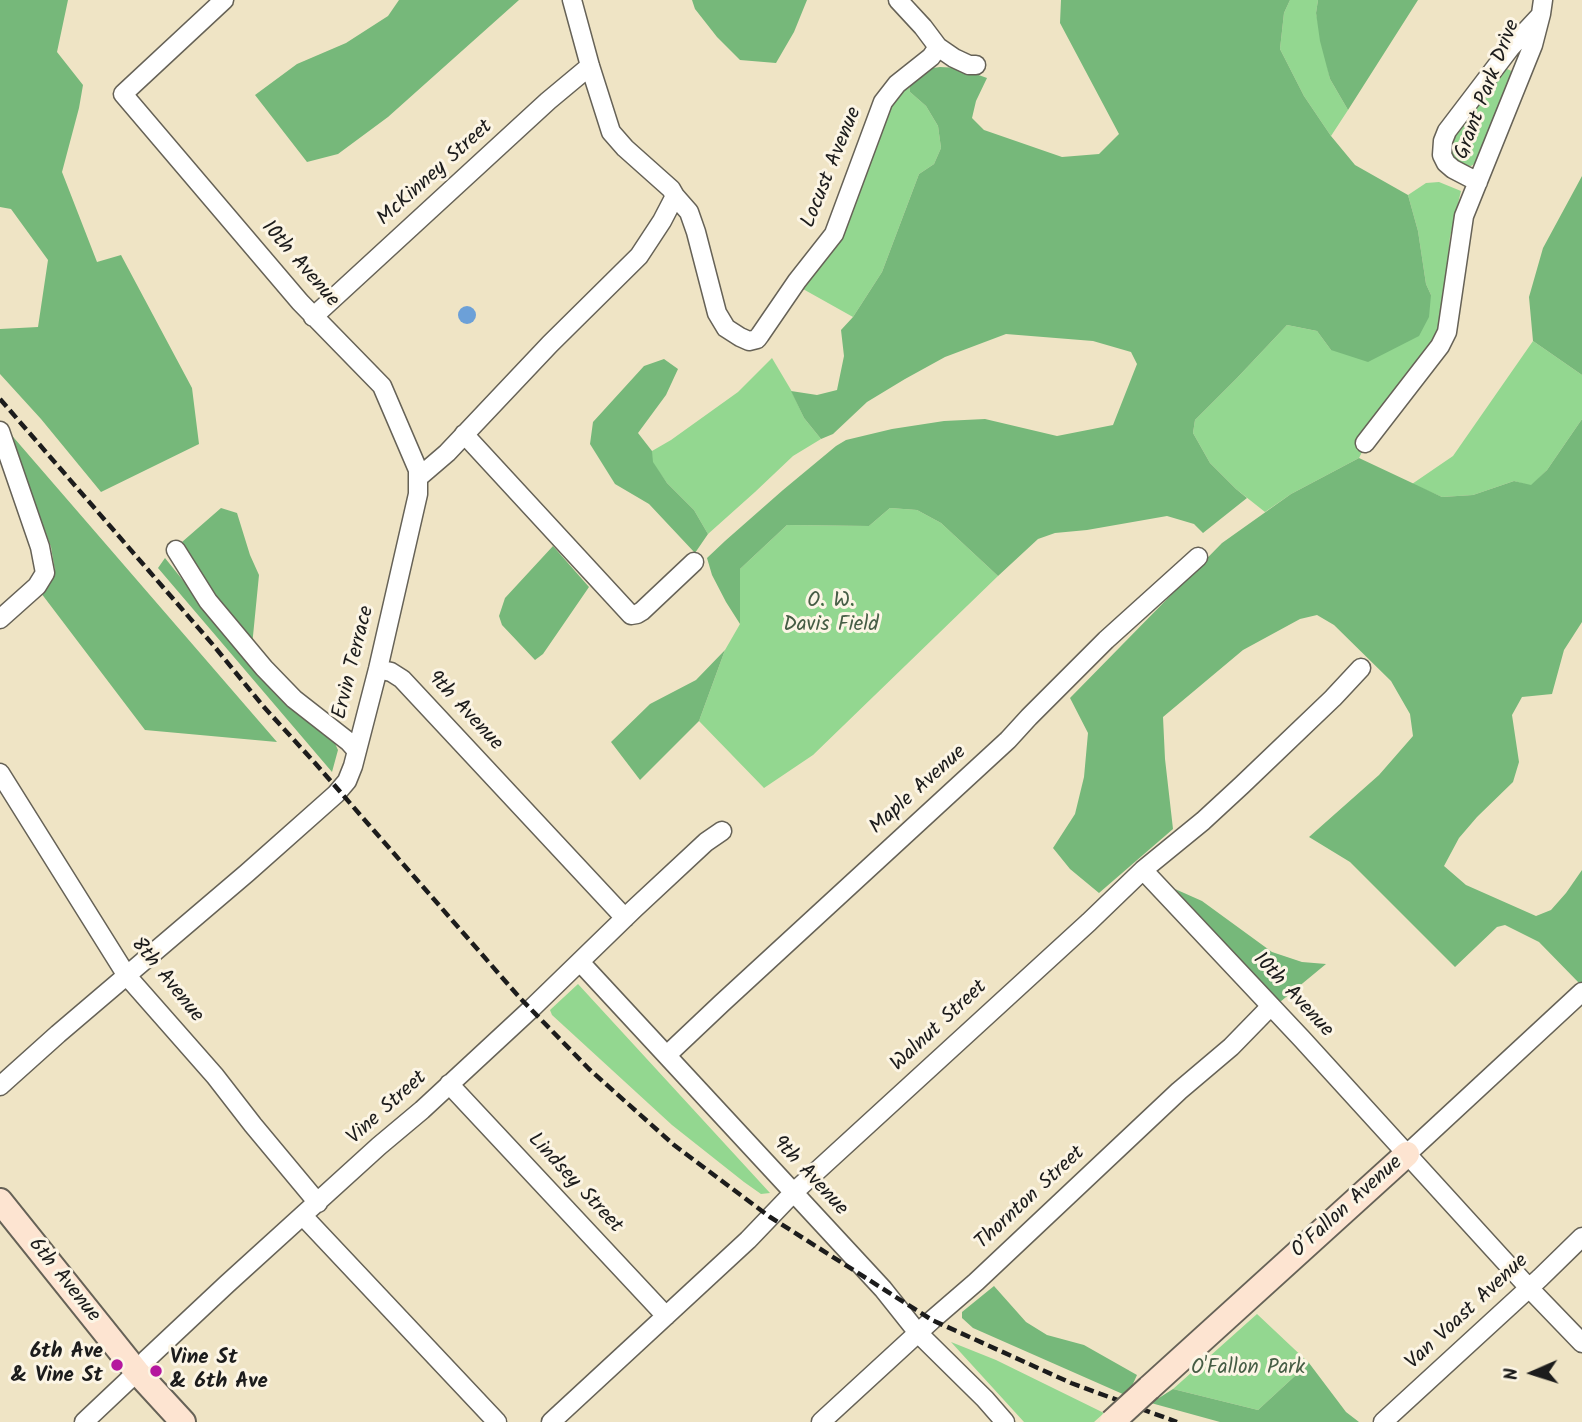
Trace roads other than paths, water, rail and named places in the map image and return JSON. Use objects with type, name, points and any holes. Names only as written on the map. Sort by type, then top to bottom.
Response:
[{"type":"street","name":"10th Avenue","points":[[224,0],[123,94],[313,317],[382,386],[419,477]]},
{"type":"street","points":[[419,477],[447,453],[550,344],[639,256],[675,196],[665,182],[625,148],[611,132],[572,0]]},
{"type":"street","points":[[898,0],[938,47],[954,58],[969,65],[976,65]]},
{"type":"street","name":"Grant Park Drive","points":[[1478,182],[1446,163],[1441,155],[1443,141],[1447,131],[1542,7]]},
{"type":"street","name":"Grant Park Drive","points":[[1365,443],[1440,346],[1447,332],[1464,216],[1533,45],[1542,7]]},
{"type":"street","name":"Locust Avenue","points":[[675,196],[688,212],[692,222],[717,313],[726,328],[748,341],[757,339],[834,234],[883,102],[897,84],[931,57],[938,47]]},
{"type":"street","name":"McKinney Street","points":[[313,317],[548,101],[590,66]]},
{"type":"street","points":[[0,431],[40,547],[45,573],[37,586],[0,619]]},
{"type":"street","points":[[464,434],[632,615],[642,611],[694,562]]},
{"type":"street","name":"Ervin Terrace","points":[[0,1086],[336,794],[347,781],[378,669],[418,494],[419,477]]},
{"type":"street","points":[[176,550],[208,601],[264,668],[294,699],[357,751]]},
{"type":"street","name":"Maple Avenue","points":[[667,1055],[1008,740],[1106,640],[1198,557]]},
{"type":"street","name":"Walnut Street","points":[[551,1422],[748,1240],[794,1192],[1143,870],[1203,821],[1361,668]]},
{"type":"street","name":"9th Avenue","points":[[378,669],[391,672],[402,679],[625,918]]},
{"type":"street","name":"8th Avenue","points":[[0,773],[127,976],[215,1076],[318,1203]]},
{"type":"street","name":"Vine Street","points":[[84,1422],[227,1284],[449,1084],[706,842],[722,831]]},
{"type":"street","name":"10th Avenue","points":[[1143,870],[1582,1343]]},
{"type":"street","name":"9th Avenue","points":[[580,962],[883,1289],[918,1333],[1005,1422]]},
{"type":"street","name":"O’Fallon Avenue","points":[[1112,1422],[1582,992]]},
{"type":"street","name":"Thornton Street","points":[[821,1422],[1003,1257],[1179,1091],[1231,1047],[1270,1007]]},
{"type":"street","name":"Lindsey Street","points":[[449,1084],[666,1316]]},
{"type":"street","name":"6th Avenue","points":[[0,1201],[137,1372],[183,1422]]},
{"type":"street","points":[[303,1216],[497,1422]]},
{"type":"street","name":"Van Voast Avenue","points":[[1383,1422],[1582,1237]]},
{"type":"water","points":[[467,306],[473,309],[476,315],[473,321],[467,324],[461,321],[458,315],[461,309]]},
{"type":"railway","points":[[0,399],[263,706],[520,998],[589,1069],[674,1145],[770,1217],[932,1320],[1071,1383],[1177,1422]]},
{"type":"place","name":"6th Ave & Vine St","points":[[117,1365]]},
{"type":"place","name":"Vine St & 6th Ave","points":[[156,1371]]},
{"type":"park label","name":"O. W. Davis Field","points":[[831,614]]},
{"type":"park label","name":"O'Fallon Park","points":[[1248,1369]]}]
